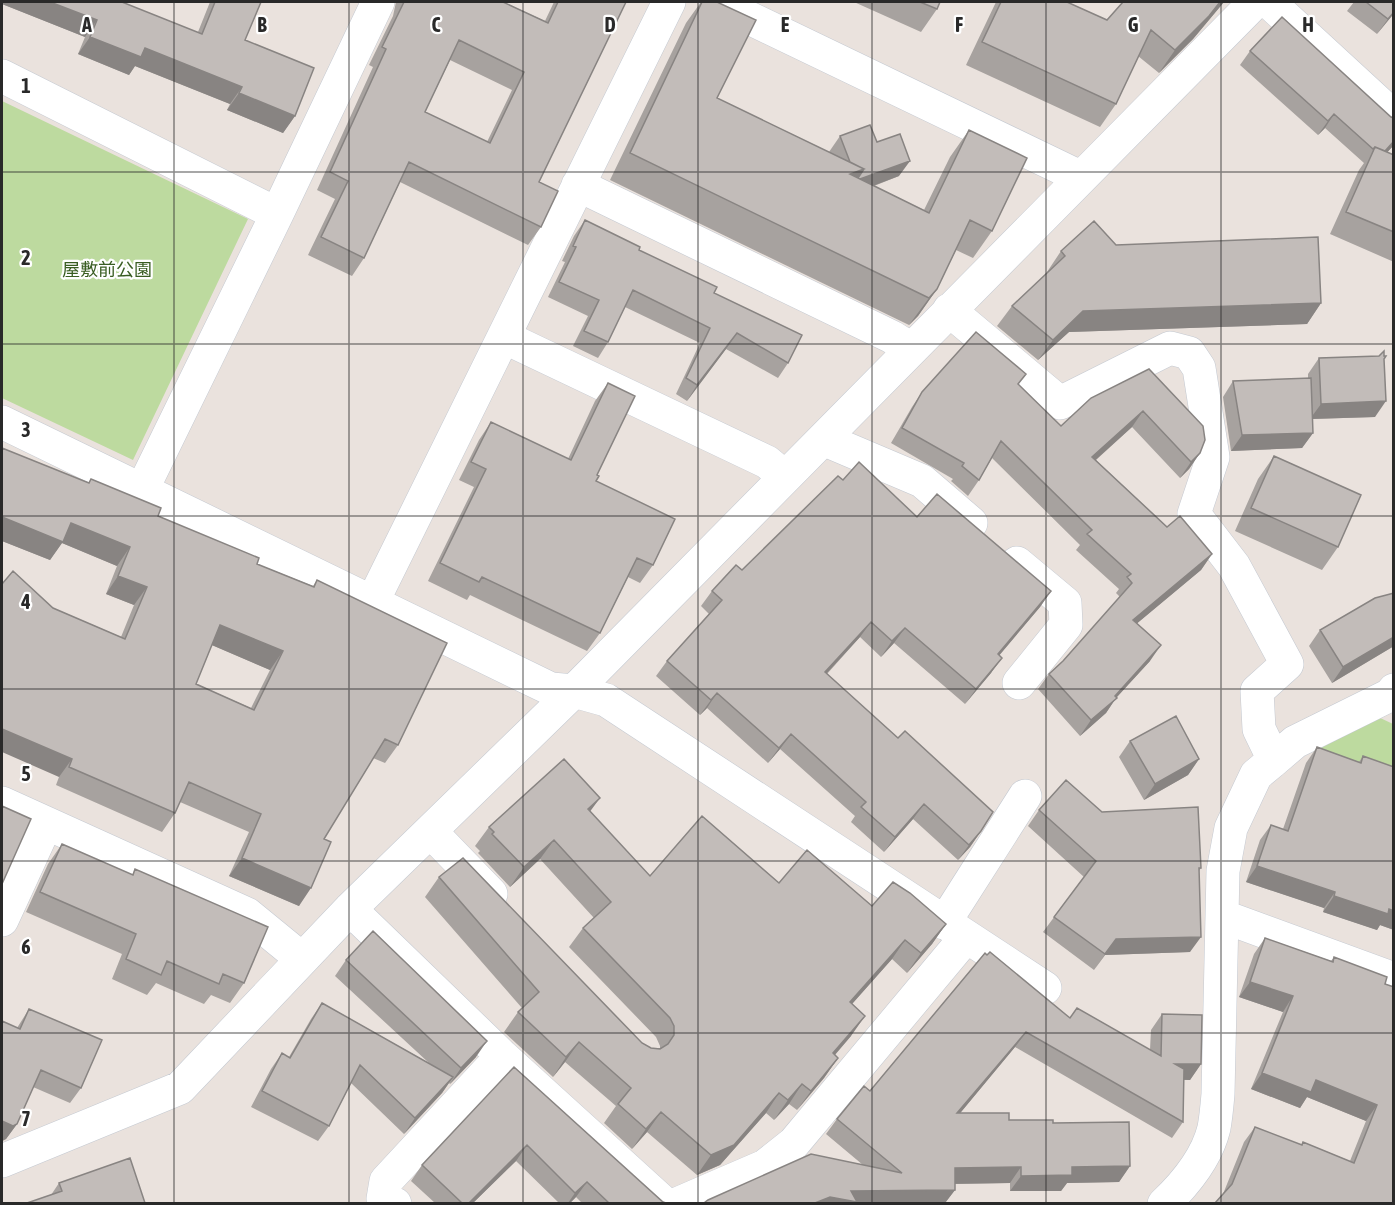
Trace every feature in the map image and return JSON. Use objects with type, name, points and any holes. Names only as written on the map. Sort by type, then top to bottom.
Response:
[{"type":"street","points":[[142,490],[378,2]]},
{"type":"street","points":[[372,603],[669,2]]},
{"type":"street","points":[[716,2],[1080,177]]},
{"type":"street","points":[[2,1161],[180,1088],[350,909],[574,691],[1080,177],[1256,2]]},
{"type":"street","points":[[1269,2],[1394,117]]},
{"type":"street","points":[[2,76],[277,214]]},
{"type":"street","points":[[578,185],[892,337],[911,349]]},
{"type":"street","points":[[949,310],[1060,403],[1170,348],[1189,353],[1199,368],[1213,457],[1194,514],[1233,566],[1287,664],[1257,691],[1259,729],[1274,760]]},
{"type":"street","points":[[504,337],[767,462],[785,477]]},
{"type":"street","points":[[2,422],[551,689],[574,691],[606,700],[1045,988]]},
{"type":"street","points":[[823,439],[922,481],[1065,603],[1066,625],[1019,683]]},
{"type":"street","points":[[1164,1203],[1186,1182],[1202,1157],[1213,1130],[1218,1094],[1223,872],[1231,828],[1256,775],[1295,742],[1390,695],[1394,690]]},
{"type":"street","points":[[676,1203],[765,1166],[794,1143],[955,930],[1025,796]]},
{"type":"street","points":[[2,803],[247,914],[302,959]]},
{"type":"street","points":[[2,920],[46,824]]},
{"type":"street","points":[[430,831],[512,915]]},
{"type":"street","points":[[350,909],[502,1056],[665,1203]]},
{"type":"street","points":[[1222,916],[1394,979]]},
{"type":"street","points":[[395,1203],[383,1199],[386,1181],[502,1056]]},
{"type":"green space","name":"屋敷前公園","points":[[2,101],[248,219],[133,460],[2,398]]},
{"type":"green space","points":[[1376,716],[1393,724],[1393,776],[1306,749]]},
{"type":"building","points":[[50,2],[122,2],[202,34],[215,2],[261,2],[245,40],[314,68],[295,116],[239,93],[242,87],[145,48],[141,57],[90,37],[97,20]]},
{"type":"building","points":[[404,2],[503,2],[548,23],[558,2],[626,2],[539,182],[558,191],[541,227],[409,162],[364,258],[321,237],[348,181],[330,172],[386,49],[382,47]],"holes":[[[459,40],[524,72],[490,143],[425,112]]]},
{"type":"building","points":[[702,2],[717,2],[756,20],[717,98],[864,169],[850,174],[929,213],[969,130],[1027,158],[992,231],[970,220],[937,289],[929,298],[630,153]]},
{"type":"building","points":[[920,2],[940,2],[937,9]]},
{"type":"building","points":[[1001,2],[1067,2],[1107,20],[1123,2],[1220,2],[1175,50],[1151,30],[1116,104],[982,42]]},
{"type":"building","points":[[1366,2],[1394,2],[1394,12],[1388,19]]},
{"type":"building","points":[[1282,17],[1394,118],[1394,141],[1385,151],[1375,147],[1373,149],[1334,114],[1328,121],[1250,51]]},
{"type":"building","points":[[870,125],[877,142],[900,134],[910,161],[860,179],[858,178],[864,169],[850,162],[840,136]]},
{"type":"building","points":[[1375,147],[1394,155],[1394,232],[1346,212]]},
{"type":"building","points":[[585,220],[640,247],[639,250],[717,287],[714,293],[802,335],[788,363],[737,333],[697,385],[686,378],[710,328],[633,290],[608,342],[584,331],[599,300],[559,282],[576,247],[573,246]]},
{"type":"building","points":[[1094,221],[1116,245],[1318,237],[1321,303],[1083,311],[1053,340],[1012,306],[1065,256],[1061,251]]},
{"type":"building","points":[[976,332],[1026,374],[1018,384],[1061,426],[1091,398],[1149,369],[1203,426],[1205,440],[1200,453],[1191,462],[1143,411],[1092,457],[1167,527],[1180,516],[1212,554],[1133,620],[1161,645],[1115,696],[1117,698],[1091,720],[1049,674],[1132,583],[1127,577],[1131,574],[1087,534],[1092,530],[1001,441],[979,480],[962,466],[964,463],[902,428],[922,392]]},
{"type":"building","points":[[1384,351],[1386,401],[1321,404],[1319,358],[1379,356]]},
{"type":"building","points":[[1311,378],[1313,433],[1242,435],[1233,381]]},
{"type":"building","points":[[608,383],[635,396],[596,481],[675,519],[653,565],[637,558],[600,633],[482,577],[479,582],[440,563],[486,469],[471,462],[491,422],[571,460]]},
{"type":"building","points":[[2,448],[89,483],[91,479],[161,508],[158,516],[259,558],[257,564],[314,587],[317,580],[447,643],[398,745],[385,739],[324,839],[331,842],[311,888],[242,858],[261,814],[189,782],[175,813],[69,767],[72,759],[2,729],[2,584],[13,571],[53,608],[125,639],[147,587],[118,576],[130,547],[71,523],[63,542],[2,517]],"holes":[[[220,625],[283,651],[254,710],[196,684]]]},
{"type":"building","points":[[1274,456],[1361,495],[1338,547],[1251,508]]},
{"type":"building","points":[[859,462],[917,517],[937,494],[1051,591],[998,654],[1002,658],[976,689],[905,628],[892,641],[871,622],[825,672],[898,738],[905,731],[993,812],[969,845],[924,804],[895,837],[861,807],[866,802],[791,734],[779,748],[717,693],[711,700],[667,661],[722,600],[712,591],[736,565],[742,570],[838,476],[843,480]]},
{"type":"building","points":[[1394,593],[1394,637],[1343,667],[1320,630],[1375,598]]},
{"type":"building","points":[[1176,716],[1199,759],[1155,784],[1130,741]]},
{"type":"building","points":[[1317,747],[1361,763],[1363,756],[1394,767],[1394,911],[1389,909],[1388,914],[1334,896],[1335,892],[1257,866],[1271,825],[1288,831]]},
{"type":"building","points":[[564,759],[600,798],[588,809],[650,876],[702,816],[779,883],[807,850],[872,906],[893,882],[910,893],[946,924],[921,953],[905,940],[850,1002],[865,1016],[833,1053],[838,1058],[811,1091],[802,1084],[788,1100],[779,1093],[734,1145],[711,1155],[661,1112],[646,1129],[618,1104],[631,1088],[579,1042],[566,1057],[518,1012],[539,992],[439,877],[463,858],[642,1043],[651,1048],[660,1049],[668,1044],[674,1035],[674,1026],[670,1018],[583,928],[611,902],[554,840],[524,867],[492,834],[494,832],[489,827]]},
{"type":"building","points":[[1066,780],[1102,812],[1198,807],[1201,937],[1116,939],[1105,954],[1054,917],[1096,861],[1039,810]]},
{"type":"building","points":[[2,806],[31,819],[2,884]]},
{"type":"building","points":[[62,844],[133,875],[135,869],[268,927],[244,983],[223,974],[219,984],[167,961],[161,975],[126,959],[136,934],[40,892]]},
{"type":"building","points":[[373,931],[487,1041],[461,1068],[346,960]]},
{"type":"building","points":[[1265,938],[1333,962],[1334,957],[1387,977],[1385,984],[1394,987],[1394,1200],[1392,1203],[1215,1203],[1232,1184],[1255,1127],[1302,1145],[1303,1142],[1354,1163],[1377,1105],[1316,1080],[1311,1092],[1262,1073],[1293,996],[1250,982]]},
{"type":"building","points":[[990,952],[1070,1018],[1077,1008],[1161,1056],[1162,1014],[1202,1015],[1201,1064],[1175,1064],[1184,1069],[1183,1122],[1026,1032],[957,1113],[1009,1113],[1009,1120],[1053,1120],[1053,1123],[1129,1122],[1130,1166],[1072,1167],[1072,1175],[1021,1176],[1021,1167],[955,1168],[955,1190],[851,1191],[857,1202],[830,1197],[815,1203],[704,1203],[811,1154],[902,1173],[837,1119],[864,1086],[870,1091],[985,953],[987,955]]},
{"type":"building","points":[[322,1003],[453,1077],[415,1118],[360,1065],[329,1126],[262,1091],[282,1053],[290,1058]]},
{"type":"building","points":[[29,1009],[102,1040],[81,1088],[41,1070],[17,1124],[13,1126],[2,1121],[2,1021],[20,1029]]},
{"type":"building","points":[[514,1067],[666,1203],[609,1203],[587,1182],[575,1193],[527,1145],[469,1203],[462,1203],[422,1165]]},
{"type":"building","points":[[130,1158],[145,1203],[27,1203],[62,1191],[59,1183]]}]
